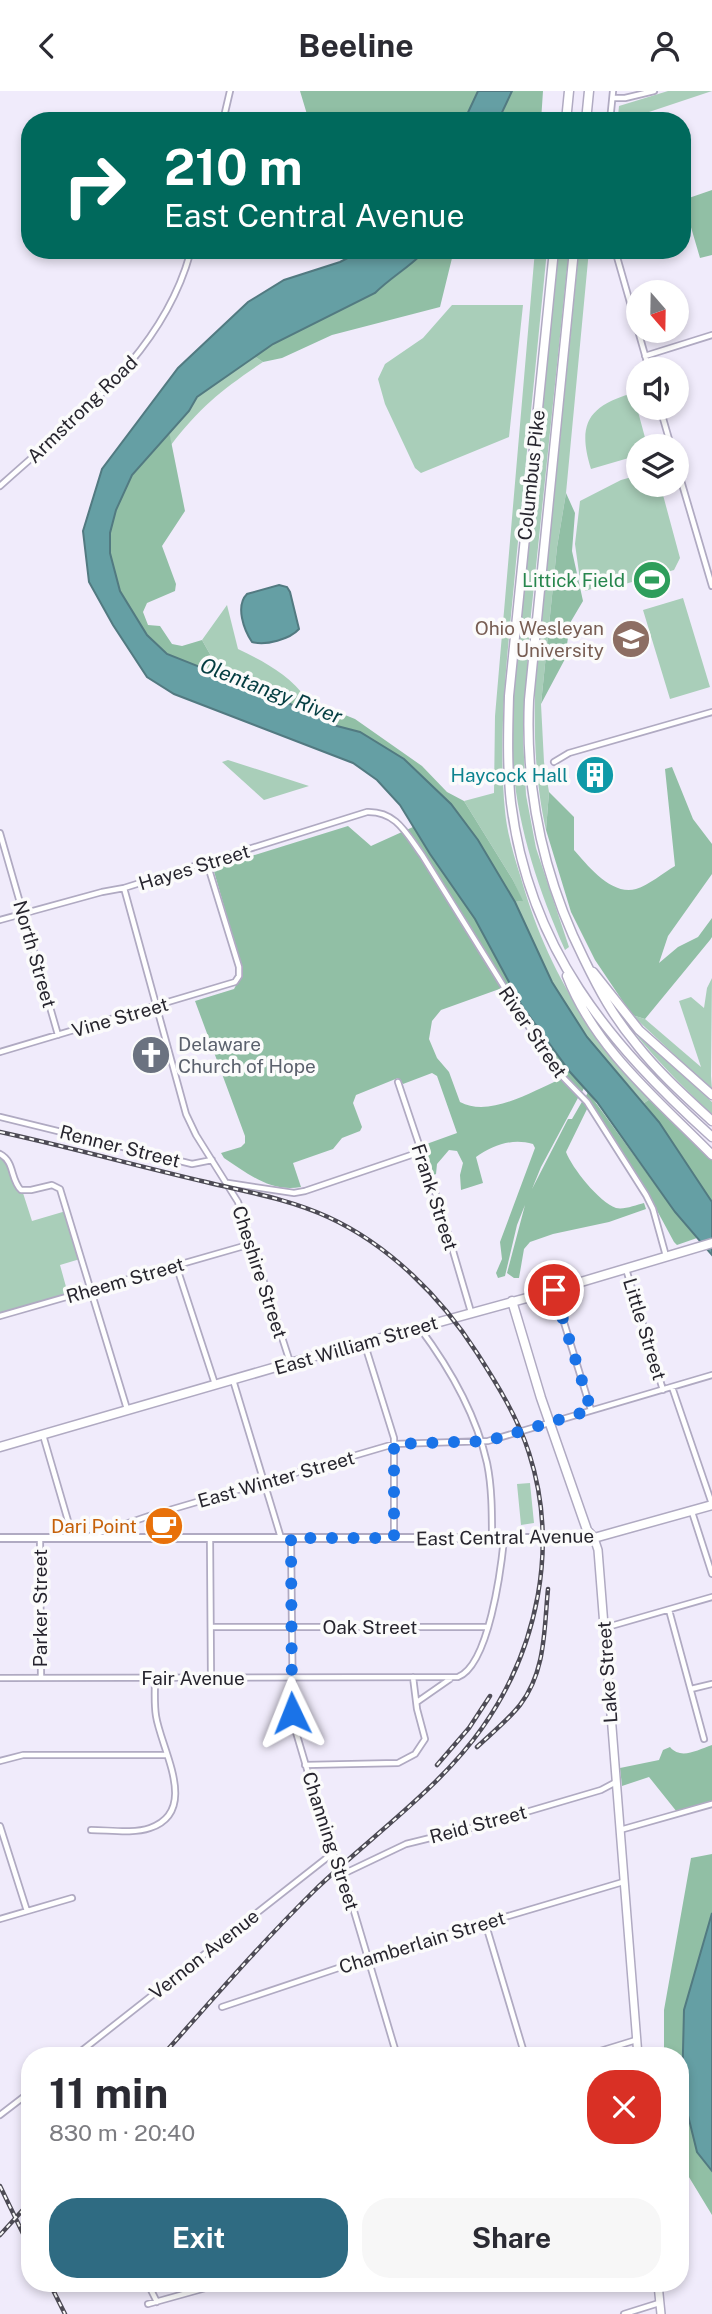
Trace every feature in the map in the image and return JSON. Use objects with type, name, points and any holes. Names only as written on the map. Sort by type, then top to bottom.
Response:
[{"type":"highway","points":[[567,112],[569,91]]},
{"type":"highway","points":[[587,112],[589,91]]},
{"type":"highway","name":"Columbus Pike","points":[[553,259],[509,696],[511,802],[523,860],[538,909],[560,961],[621,1047],[672,1101],[712,1137]]},
{"type":"highway","name":"Columbus Pike","points":[[572,259],[533,650],[528,743],[533,800],[542,848],[556,896],[601,996],[634,1043],[712,1121]]},
{"type":"highway","points":[[560,961],[575,997],[612,1052],[712,1155]]},
{"type":"highway","points":[[586,963],[639,1030],[712,1095]]},
{"type":"highway","name":"East William Street","points":[[0,1447],[712,1243]]},
{"type":"highway","name":"Lake Street","points":[[512,1301],[549,1422],[587,1529],[594,1538]]},
{"type":"highway","name":"East Central Avenue","points":[[594,1538],[712,1505]]},
{"type":"main road","name":"East Central Avenue","points":[[0,1538],[594,1538]]},
{"type":"main road","name":"Lake Street","points":[[594,1538],[598,1550],[637,2047]]},
{"type":"main road","points":[[658,2292],[661,2314]]},
{"type":"street","points":[[225,112],[230,91]]},
{"type":"street","points":[[611,112],[613,91]]},
{"type":"street","points":[[612,98],[625,98],[654,91]]},
{"type":"street","name":"Armstrong Road","points":[[0,486],[106,391],[131,365],[170,306],[188,259]]},
{"type":"street","points":[[618,259],[645,356],[712,335]]},
{"type":"street","points":[[687,497],[710,568],[712,586]]},
{"type":"street","points":[[554,762],[569,753],[712,712]]},
{"type":"street","name":"Hayes Street","points":[[0,920],[102,891],[124,888],[367,812],[386,814]]},
{"type":"street","name":"River Street","points":[[386,814],[398,824],[422,855],[555,1069],[585,1099],[634,1175],[653,1209],[666,1257]]},
{"type":"street","name":"North Street","points":[[0,834],[58,1035]]},
{"type":"street","name":"Vine Street","points":[[0,1052],[228,986],[238,979],[239,967],[207,863]]},
{"type":"street","points":[[124,888],[186,1114],[227,1183],[294,1192],[305,1191],[421,1152]]},
{"type":"street","name":"Frank Street","points":[[398,1083],[471,1312]]},
{"type":"street","name":"Renner Street","points":[[0,1117],[192,1164],[212,1160]]},
{"type":"street","points":[[0,1154],[7,1159],[17,1187],[26,1191],[52,1185],[58,1187],[63,1195],[127,1410]]},
{"type":"street","name":"Cheshire Street","points":[[227,1183],[238,1202],[290,1363]]},
{"type":"street","name":"Rheem Street","points":[[0,1317],[251,1244]]},
{"type":"street","points":[[176,1265],[216,1385]]},
{"type":"street","name":"Little Street","points":[[626,1269],[663,1389]]},
{"type":"street","points":[[554,1290],[591,1410]]},
{"type":"street","points":[[418,1327],[452,1376],[481,1442],[491,1493],[492,1539]]},
{"type":"street","points":[[364,1342],[387,1412],[394,1444],[394,1538]]},
{"type":"street","name":"East Winter Street","points":[[86,1538],[149,1516],[394,1444],[481,1442],[712,1375]]},
{"type":"street","points":[[233,1380],[281,1538]]},
{"type":"street","points":[[672,1387],[712,1505]]},
{"type":"street","points":[[43,1434],[73,1538]]},
{"type":"street","points":[[692,1511],[712,1574]]},
{"type":"street","name":"Parker Street","points":[[40,1538],[41,1678]]},
{"type":"street","points":[[210,1538],[211,1677]]},
{"type":"street","name":"Channing Street","points":[[291,1538],[293,1722],[333,1853],[344,1874],[394,2047]]},
{"type":"street","points":[[417,1703],[452,1677],[463,1676],[481,1649],[498,1586],[504,1539]]},
{"type":"street","points":[[604,1629],[712,1597]]},
{"type":"street","points":[[668,1610],[704,1739]]},
{"type":"street","name":"Oak Street","points":[[211,1627],[487,1627]]},
{"type":"street","name":"Fair Avenue","points":[[0,1678],[452,1677]]},
{"type":"street","points":[[90,1830],[143,1830],[156,1826],[174,1805],[176,1790],[156,1717],[155,1678]]},
{"type":"street","points":[[305,1765],[398,1763],[412,1757],[422,1747],[426,1736],[413,1678]]},
{"type":"street","points":[[691,1689],[712,1683]]},
{"type":"street","points":[[0,1762],[23,1755],[167,1755]]},
{"type":"street","name":"Reid Street","points":[[344,1874],[406,1844],[601,1790],[616,1782]]},
{"type":"street","points":[[619,1830],[712,1804]]},
{"type":"street","points":[[0,1826],[27,1912]]},
{"type":"street","name":"Vernon Avenue","points":[[86,2047],[333,1853]]},
{"type":"street","name":"Chamberlain Street","points":[[222,2007],[368,1958],[624,1882]]},
{"type":"street","points":[[0,1919],[72,1898]]},
{"type":"street","points":[[485,1922],[522,2047]]},
{"type":"street","points":[[612,2047],[637,2039]]},
{"type":"street","points":[[0,2115],[21,2099]]},
{"type":"street","points":[[152,2292],[157,2302]]},
{"type":"street","points":[[148,2304],[192,2292]]},
{"type":"street","points":[[624,2314],[659,2303]]},
{"type":"shaded area","points":[[300,91],[478,91],[468,112],[306,112]]},
{"type":"shaded area","points":[[478,91],[512,91],[502,112],[468,112]]},
{"type":"shaded area","points":[[512,91],[543,91],[542,112],[503,112]]},
{"type":"shaded area","points":[[668,91],[712,91],[649,112],[618,112],[619,106]]},
{"type":"shaded area","points":[[712,190],[712,255],[700,258],[691,227],[691,197]]},
{"type":"shaded area","points":[[346,259],[417,259],[375,293],[273,344],[197,397],[189,411],[132,475],[116,510],[110,533],[110,553],[120,591],[147,635],[167,654],[273,696],[337,726],[360,732],[404,759],[451,804],[478,840],[515,902],[552,982],[587,1037],[659,1122],[712,1202],[712,1255],[675,1212],[597,1102],[570,1072],[522,1006],[475,919],[400,805],[377,780],[353,763],[174,694],[147,677],[89,582],[83,531],[102,469],[178,368],[248,302],[284,280]]},
{"type":"shaded area","points":[[416,259],[452,259],[440,307],[332,335],[282,358],[263,362],[254,356],[366,295]]},
{"type":"shaded area","points":[[534,259],[546,259],[505,686],[502,749],[506,819],[513,853],[531,911],[556,970],[606,1048],[650,1099],[644,1103],[587,1037],[552,982],[515,902],[522,901],[513,880],[464,801],[494,793],[495,716]]},
{"type":"shaded area","points":[[557,259],[568,259],[530,624],[523,738],[526,795],[536,848],[569,947],[565,950],[539,883],[520,815],[512,742],[515,667]]},
{"type":"shaded area","points":[[578,259],[588,259],[566,493],[557,547],[541,704],[544,762],[549,792],[546,830],[536,758],[535,686]]},
{"type":"shaded area","points":[[452,305],[523,305],[509,437],[421,473],[415,468],[385,404],[378,379],[385,364],[423,338]]},
{"type":"shaded area","points":[[254,356],[263,362],[213,399],[171,445],[169,431],[189,411],[197,397]]},
{"type":"shaded area","points":[[626,395],[626,420],[640,420],[644,434],[626,434],[626,459],[591,469],[585,440],[586,429],[596,411]]},
{"type":"shaded area","points":[[169,431],[185,511],[162,546],[176,584],[175,591],[147,603],[143,612],[148,625],[160,626],[172,644],[182,646],[202,640],[215,663],[355,719],[422,766],[447,792],[464,801],[523,901],[515,902],[478,840],[451,804],[437,790],[360,732],[337,726],[273,696],[167,654],[147,635],[120,591],[110,553],[110,533],[116,510],[132,475]]},
{"type":"shaded area","points":[[626,479],[626,497],[664,497],[680,558],[674,570],[611,588],[604,585],[585,591],[580,580],[575,544],[580,501]]},
{"type":"shaded area","points":[[566,493],[575,513],[572,551],[583,601],[570,623],[565,659],[541,704],[557,547]]},
{"type":"shaded area","points":[[279,585],[287,587],[290,592],[299,629],[277,641],[252,642],[242,618],[243,599],[247,594]]},
{"type":"shaded area","points":[[683,598],[710,687],[670,699],[643,610]]},
{"type":"shaded area","points":[[227,605],[238,649],[276,670],[293,683],[308,700],[215,663],[202,640]]},
{"type":"shaded area","points":[[228,760],[309,786],[264,800],[222,762]]},
{"type":"shaded area","points":[[672,767],[693,819],[712,844],[712,874],[668,936],[659,963],[678,947],[698,937],[712,918],[712,937],[645,1019],[632,1015],[595,960],[571,912],[546,830],[549,792],[574,817],[574,850],[586,864],[601,878],[618,888],[636,889],[675,866],[665,769]]},
{"type":"shaded area","points":[[348,826],[371,846],[413,827],[475,919],[522,1006],[584,1088],[581,1094],[566,1080],[505,987],[441,1010],[432,1021],[429,1039],[437,1058],[449,1072],[460,1102],[484,1107],[497,1105],[561,1079],[579,1096],[532,1189],[568,1119],[572,1119],[583,1100],[588,1107],[566,1152],[569,1159],[587,1184],[609,1205],[623,1208],[644,1203],[646,1209],[609,1222],[553,1234],[530,1242],[524,1249],[519,1278],[514,1278],[507,1273],[525,1205],[517,1225],[505,1276],[498,1278],[496,1273],[502,1259],[500,1242],[535,1148],[533,1144],[525,1142],[510,1142],[482,1153],[476,1157],[483,1183],[461,1190],[460,1175],[463,1163],[457,1151],[449,1150],[437,1164],[436,1174],[432,1176],[421,1146],[457,1133],[437,1076],[432,1073],[403,1084],[398,1078],[356,1095],[353,1103],[362,1127],[360,1131],[342,1138],[333,1149],[293,1163],[301,1187],[270,1184],[224,1158],[221,1153],[241,1147],[245,1143],[245,1136],[195,1001],[234,989],[243,972],[213,868]]},
{"type":"shaded area","points":[[712,978],[712,1090],[632,1015],[645,1019],[701,1067],[679,1001],[691,997],[704,1008],[707,988]]},
{"type":"shaded area","points":[[620,1014],[712,1102],[712,1115],[652,1054]]},
{"type":"shaded area","points":[[588,1092],[697,1238],[677,1245],[674,1242],[647,1192],[585,1098]]},
{"type":"shaded area","points":[[650,1099],[712,1160],[712,1202],[644,1103]]},
{"type":"shaded area","points":[[0,1156],[6,1160],[14,1186],[23,1193],[32,1221],[66,1211],[80,1259],[60,1265],[68,1294],[0,1314]]},
{"type":"shaded area","points":[[530,1483],[534,1523],[521,1525],[517,1484]]},
{"type":"shaded area","points":[[712,1745],[712,1802],[677,1812],[649,1777],[622,1786],[620,1768],[659,1760],[663,1750],[670,1747],[674,1751],[684,1753]]},
{"type":"shaded area","points":[[712,1854],[712,1913],[697,2152],[712,2171],[712,2215],[689,2177],[689,2047],[664,2047],[664,2010],[691,1858]]},
{"type":"shaded area","points":[[712,1913],[712,2171],[697,2152],[689,2119],[689,2047],[683,2047],[684,2010]]},
{"type":"railway","points":[[0,1132],[283,1201],[328,1217],[372,1242],[412,1275],[463,1332],[513,1414],[529,1453],[538,1488],[542,1524],[538,1596],[517,1665],[482,1728],[425,1792],[295,1910],[170,2047]]},
{"type":"railway","points":[[477,1747],[505,1721],[529,1692],[542,1649],[548,1589]]},
{"type":"railway","points":[[437,1765],[469,1728],[490,1696]]},
{"type":"railway","points":[[0,2186],[21,2229]]},
{"type":"railway","points":[[0,2235],[21,2212]]},
{"type":"railway","points":[[54,2292],[65,2314]]},
{"type":"place","name":"Littick Field","points":[[652,580]]},
{"type":"place","name":"Ohio Wesleyan University","points":[[631,639]]},
{"type":"place","name":"Haycock Hall","points":[[595,775]]},
{"type":"place","name":"Delaware Church of Hope","points":[[151,1055]]},
{"type":"place","name":"Dari Point","points":[[164,1526]]},
{"type":"route","points":[[292,1713],[291,1538],[394,1538],[394,1444],[488,1441],[591,1410],[554,1290]]},
{"type":"water label","name":"Olentangy River","points":[[271,691]]}]
